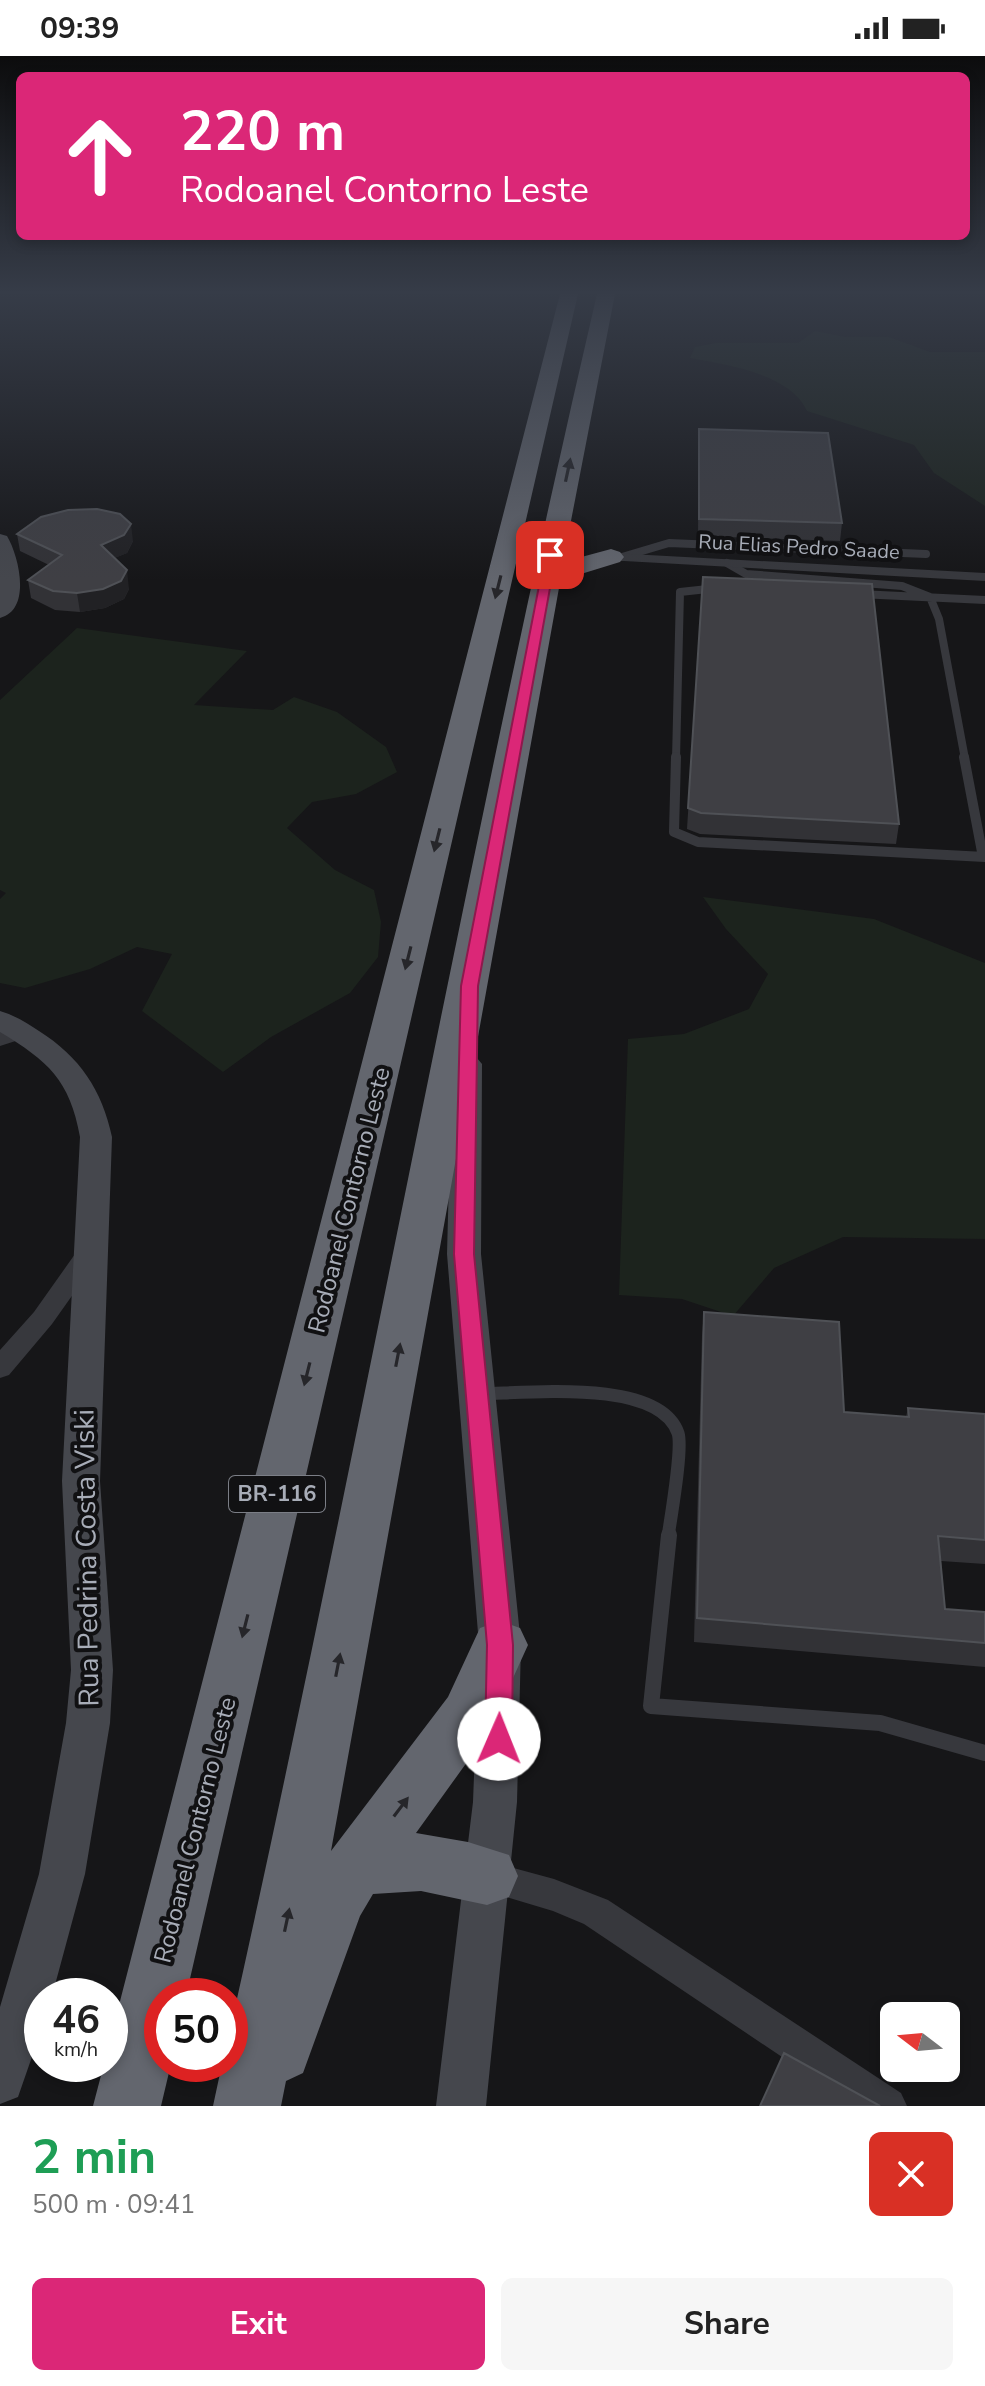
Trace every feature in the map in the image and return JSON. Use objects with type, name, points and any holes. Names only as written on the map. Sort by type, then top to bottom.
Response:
[{"type":"highway","name":"Rodoanel Contorno Leste","points":[[127,2106],[546,390]]},
{"type":"highway","points":[[247,2106],[305,1836],[556,525],[585,390]]},
{"type":"highway","points":[[556,525],[573,542],[616,557]]},
{"type":"highway","points":[[545,585],[572,568],[616,557]]},
{"type":"highway","points":[[260,2106],[334,1902],[354,1869],[448,1746],[468,1715],[500,1645]]},
{"type":"highway","points":[[354,1869],[394,1860],[438,1862],[487,1876]]},
{"type":"highway","points":[[104,2106],[170,1933]]},
{"type":"street","points":[[0,540],[11,572],[3,603]]},
{"type":"street","name":"Rua Elias Pedro Saade","points":[[616,557],[985,577]]},
{"type":"street","points":[[461,2106],[499,1739],[500,1645],[463,1224],[470,986]]},
{"type":"street","name":"Rua Pedrina Costa Viski","points":[[0,2079],[39,1964],[62,1874],[88,1723],[92,1670],[81,1481],[96,1137],[86,1091],[72,1072],[7,1030]]},
{"type":"street","points":[[0,1368],[43,1318],[89,1253]]},
{"type":"street","points":[[487,1876],[554,1895],[607,1918],[888,2106]]},
{"type":"lane","points":[[616,557],[669,543],[926,554]]},
{"type":"lane","points":[[727,563],[746,574],[902,586],[930,597],[939,619],[984,857],[698,842],[674,832],[680,592],[704,588],[734,589]]},
{"type":"lane","points":[[855,594],[985,600]]},
{"type":"lane","points":[[476,1394],[599,1394],[647,1402],[667,1414],[679,1435],[651,1706],[880,1723],[985,1753]]},
{"type":"shaded area","points":[[789,390],[985,390],[985,506],[934,473],[914,445],[807,411]]},
{"type":"shaded area","points":[[77,628],[247,651],[194,705],[273,710],[294,697],[337,712],[386,747],[397,772],[356,794],[312,802],[287,828],[335,870],[374,890],[381,922],[378,957],[350,993],[271,1037],[223,1072],[142,1011],[172,954],[137,947],[90,969],[25,988],[0,983],[0,899],[6,893],[0,890],[0,700]]},
{"type":"shaded area","points":[[703,897],[874,919],[985,963],[985,1239],[843,1237],[774,1268],[733,1316],[682,1299],[619,1295],[628,1039],[684,1034],[749,1009],[768,974],[726,929]]},
{"type":"building","points":[[699,429],[828,433],[842,523],[699,519]]},
{"type":"building","points":[[97,509],[120,514],[131,524],[124,535],[101,545],[127,570],[121,581],[103,589],[77,593],[53,591],[28,580],[62,555],[17,534],[41,517],[68,510]]},
{"type":"building","points":[[703,577],[872,584],[899,824],[701,813],[688,808]]},
{"type":"building","points":[[704,1312],[839,1322],[844,1412],[909,1417],[908,1408],[985,1414],[985,1540],[938,1536],[945,1609],[985,1612],[985,1643],[697,1618]]},
{"type":"building","points":[[784,2053],[880,2106],[760,2106]]},
{"type":"route","points":[[499,1739],[500,1645],[464,1254],[470,986],[550,555]]}]
